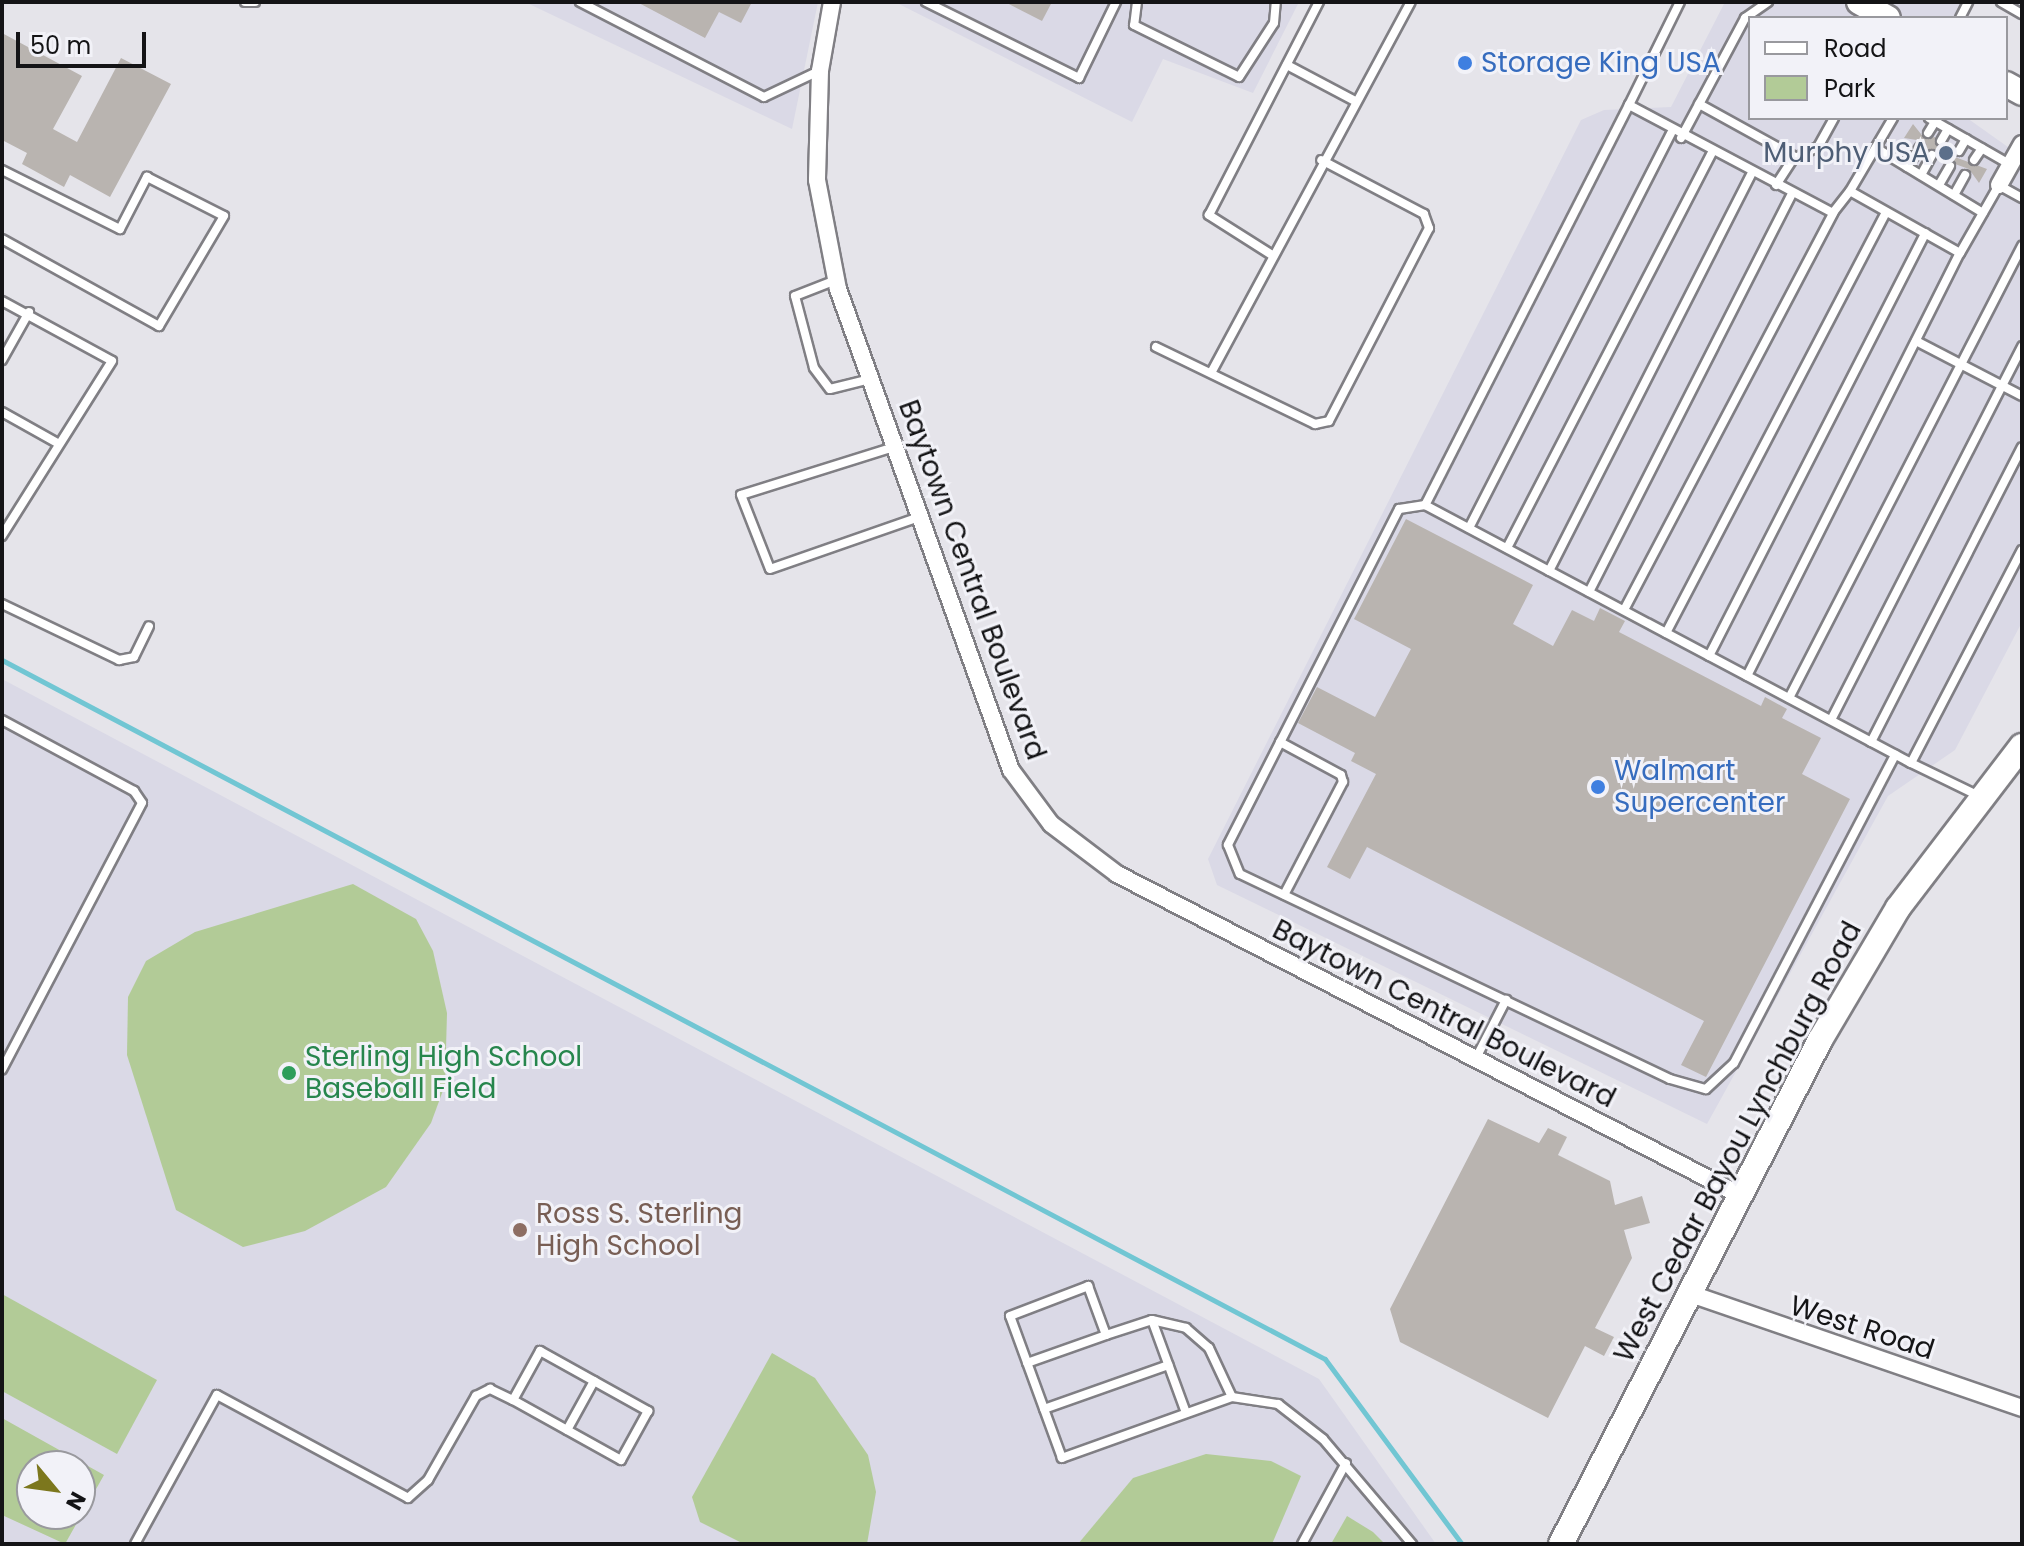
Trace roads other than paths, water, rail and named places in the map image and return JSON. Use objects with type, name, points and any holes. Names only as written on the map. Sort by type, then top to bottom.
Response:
[{"type":"main road","points":[[1859,2],[1884,16]]},
{"type":"main road","name":"West Cedar Bayou Lynchburg Road","points":[[1561,1544],[1688,1293],[1898,908],[2022,746]]},
{"type":"street","name":"Baytown Central Boulevard","points":[[832,2],[820,71],[817,180],[836,280],[1011,770],[1060,833],[1117,874],[1740,1195]]},
{"type":"street","points":[[1999,185],[2022,144]]},
{"type":"street","name":"West Road","points":[[1688,1293],[2022,1408]]},
{"type":"lane","points":[[245,2],[255,2]]},
{"type":"lane","points":[[580,2],[764,97],[820,71]]},
{"type":"lane","points":[[926,2],[1079,78],[1116,2]]},
{"type":"lane","points":[[1137,2],[1134,25],[1239,77],[1274,23],[1276,2]]},
{"type":"lane","points":[[1272,255],[1209,215],[1319,2]]},
{"type":"lane","points":[[1211,373],[1321,160],[1411,2]]},
{"type":"lane","points":[[1425,505],[1680,2]]},
{"type":"lane","points":[[1757,16],[1768,2]]},
{"type":"lane","points":[[2001,2],[2022,14]]},
{"type":"lane","points":[[1681,138],[1699,104],[1748,30]]},
{"type":"lane","points":[[1287,65],[1355,101]]},
{"type":"lane","points":[[1699,104],[1795,157]]},
{"type":"lane","points":[[1629,105],[1671,133],[1833,213]]},
{"type":"lane","points":[[1776,185],[1795,157],[1818,147],[1833,120]]},
{"type":"lane","points":[[1624,610],[1833,213],[1850,191],[1892,120]]},
{"type":"lane","points":[[1928,133],[1932,120],[2011,165]]},
{"type":"lane","points":[[1941,141],[1948,129]]},
{"type":"lane","points":[[1469,528],[1671,133]]},
{"type":"lane","points":[[1959,151],[1966,139]]},
{"type":"lane","points":[[1907,167],[1920,147]]},
{"type":"lane","points":[[1876,148],[1983,213]]},
{"type":"lane","points":[[1974,160],[1982,148]]},
{"type":"lane","points":[[1507,548],[1712,153]]},
{"type":"lane","points":[[1921,175],[1932,155]]},
{"type":"lane","points":[[1156,347],[1315,424],[1329,421],[1429,228],[1424,214],[1321,160]]},
{"type":"lane","points":[[1939,185],[1950,166]]},
{"type":"lane","points":[[2,170],[120,229],[147,177],[224,216],[159,326],[2,239]]},
{"type":"lane","points":[[1549,571],[1752,173]]},
{"type":"lane","points":[[1954,195],[1965,175]]},
{"type":"lane","points":[[1747,676],[1960,253],[1999,185],[2022,198]]},
{"type":"lane","points":[[1850,191],[1960,253]]},
{"type":"lane","points":[[1589,592],[1792,193]]},
{"type":"lane","points":[[1666,633],[1886,212]]},
{"type":"lane","points":[[1709,656],[1925,233]]},
{"type":"lane","points":[[1789,698],[2022,246]]},
{"type":"lane","points":[[836,280],[795,296],[814,368],[830,389],[870,379]]},
{"type":"lane","points":[[2,301],[29,312],[112,361],[3,540]]},
{"type":"lane","points":[[2,360],[29,312]]},
{"type":"lane","points":[[1916,341],[2022,396]]},
{"type":"lane","points":[[1831,720],[2002,385],[2018,364],[2022,346]]},
{"type":"lane","points":[[2,412],[59,444]]},
{"type":"lane","points":[[894,447],[741,495],[770,569],[919,517]]},
{"type":"lane","points":[[1871,742],[2022,447]]},
{"type":"lane","points":[[1895,755],[1734,1063],[1706,1089],[1506,1000],[1240,874],[1228,845],[1399,509],[1425,505],[1895,755],[1980,797]]},
{"type":"lane","points":[[1911,763],[2022,550]]},
{"type":"lane","points":[[2,604],[119,660],[134,657],[149,626]]},
{"type":"lane","points":[[2,720],[134,791],[142,803],[2,1070]]},
{"type":"lane","points":[[1280,742],[1341,775],[1343,782],[1284,895]]},
{"type":"lane","points":[[1475,1060],[1506,1000]]},
{"type":"lane","points":[[1106,1335],[1088,1286],[1010,1316],[1062,1458],[1232,1397],[1278,1404],[1346,1463],[1412,1544]]},
{"type":"lane","points":[[1152,1320],[1186,1413]]},
{"type":"lane","points":[[1027,1363],[1152,1320],[1200,1337],[1232,1397]]},
{"type":"lane","points":[[135,1544],[217,1395],[408,1498],[428,1480],[476,1396],[490,1389],[621,1460],[648,1411],[540,1351],[513,1400]]},
{"type":"lane","points":[[1044,1409],[1168,1365]]},
{"type":"lane","points":[[567,1430],[594,1381]]},
{"type":"lane","points":[[1302,1544],[1346,1463]]},
{"type":"waterway","points":[[2,660],[1325,1359],[1462,1544]]},
{"type":"place","name":"Storage King USA","points":[[1465,63]]},
{"type":"place","name":"Murphy USA","points":[[1946,153]]},
{"type":"place","name":"Walmart Supercenter","points":[[1598,787]]},
{"type":"place","name":"Sterling High School Baseball Field","points":[[289,1073]]},
{"type":"place","name":"Ross S. Sterling High School","points":[[520,1230]]}]
